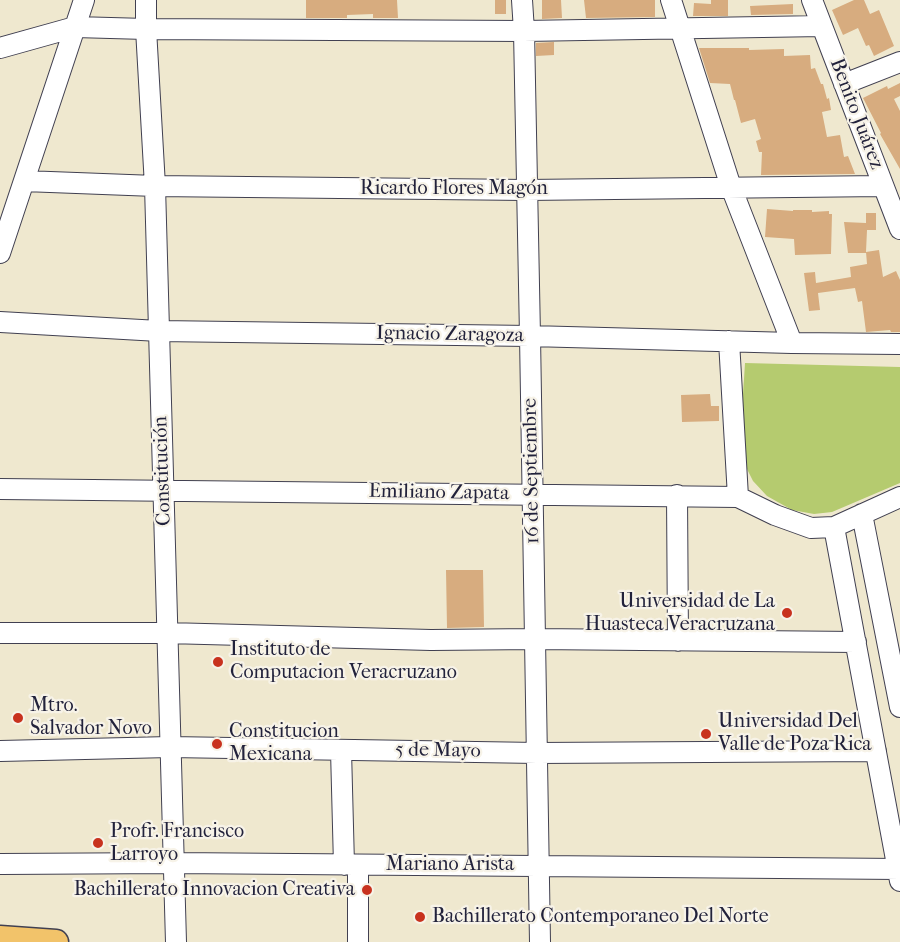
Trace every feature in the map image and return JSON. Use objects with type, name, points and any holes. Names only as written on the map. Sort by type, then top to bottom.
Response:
[{"type":"main road","points":[[15,940],[56,942]]},
{"type":"street","points":[[0,253],[84,0]]},
{"type":"street","name":"Constitución","points":[[146,0],[155,186],[176,942]]},
{"type":"street","name":"16 de Septiembre","points":[[522,0],[540,942]]},
{"type":"street","points":[[671,0],[731,188],[792,343]]},
{"type":"street","name":"Benito Juárez","points":[[812,0],[899,224]]},
{"type":"street","points":[[0,48],[75,27],[524,31],[822,26]]},
{"type":"street","points":[[844,84],[900,62]]},
{"type":"street","name":"Ricardo Flores Magón","points":[[24,181],[155,186],[526,190],[884,186]]},
{"type":"street","name":"Ignacio Zaragoza","points":[[0,322],[159,331],[900,344]]},
{"type":"street","points":[[729,341],[738,496]]},
{"type":"street","name":"Emiliano Zapata","points":[[0,489],[738,496],[775,515],[811,528],[834,527],[900,496]]},
{"type":"street","points":[[677,495],[678,641]]},
{"type":"street","points":[[862,514],[891,617],[900,707]]},
{"type":"street","points":[[834,527],[899,873]]},
{"type":"street","points":[[0,633],[167,633],[430,640],[856,642]]},
{"type":"street","points":[[869,716],[900,715]]},
{"type":"street","name":"5 de Mayo","points":[[0,751],[171,747],[537,753],[876,751]]},
{"type":"street","points":[[341,750],[358,942]]},
{"type":"street","name":"Mariano Arista","points":[[0,864],[538,866],[899,873]]},
{"type":"green space","points":[[745,363],[900,367],[900,483],[832,512],[814,514],[792,510],[767,496],[753,481],[744,463],[740,441]]},
{"type":"building","points":[[306,0],[397,0],[398,18],[373,18],[373,14],[347,15],[347,18],[306,18]]},
{"type":"building","points":[[495,0],[506,0],[506,14],[495,14]]},
{"type":"building","points":[[542,0],[561,0],[562,18],[542,19]]},
{"type":"building","points":[[584,0],[655,0],[655,17],[586,18]]},
{"type":"building","points":[[711,0],[728,0],[728,16],[693,16],[694,3],[711,4]]},
{"type":"building","points":[[854,0],[864,0],[870,14],[879,10],[894,46],[874,56],[869,45],[866,46],[858,28],[843,35],[832,10]]},
{"type":"building","points":[[793,4],[793,14],[751,15],[750,6]]},
{"type":"building","points":[[554,42],[554,55],[536,56],[536,43]]},
{"type":"building","points":[[699,48],[784,49],[784,56],[810,55],[811,69],[815,68],[827,99],[829,98],[831,110],[822,112],[827,137],[840,135],[844,157],[848,156],[855,174],[761,175],[762,152],[759,152],[756,141],[761,139],[755,119],[741,123],[730,84],[710,83]]},
{"type":"building","points":[[900,83],[900,96],[894,99],[900,111],[900,169],[863,98],[887,86],[888,89]]},
{"type":"building","points":[[767,209],[829,211],[829,214],[832,214],[831,254],[795,255],[794,239],[765,237]]},
{"type":"building","points":[[866,213],[876,213],[876,230],[867,230],[866,253],[848,253],[844,222],[866,223]]},
{"type":"building","points":[[879,250],[883,277],[896,271],[900,280],[900,332],[890,330],[866,332],[862,301],[858,302],[855,288],[818,293],[820,310],[809,311],[804,273],[815,272],[816,283],[851,277],[850,267],[867,264],[866,252]]},
{"type":"building","points":[[710,394],[711,406],[719,406],[719,421],[682,422],[681,395]]},
{"type":"building","points":[[446,570],[483,570],[484,627],[447,628]]},
{"type":"place","name":"Universidad de La Huasteca Veracruzana","points":[[787,613]]},
{"type":"place","name":"Instituto de Computacion Veracruzano","points":[[218,662]]},
{"type":"place","name":"Mtro. Salvador Novo","points":[[18,718]]},
{"type":"place","name":"Universidad Del Valle de Poza Rica","points":[[706,734]]},
{"type":"place","name":"Constitucion Mexicana","points":[[217,744]]},
{"type":"place","name":"Profr. Francisco Larroyo","points":[[98,843]]},
{"type":"place","name":"Bachillerato Innovacion Creativa","points":[[367,890]]},
{"type":"place","name":"Bachillerato Contemporaneo Del Norte","points":[[420,917]]}]
